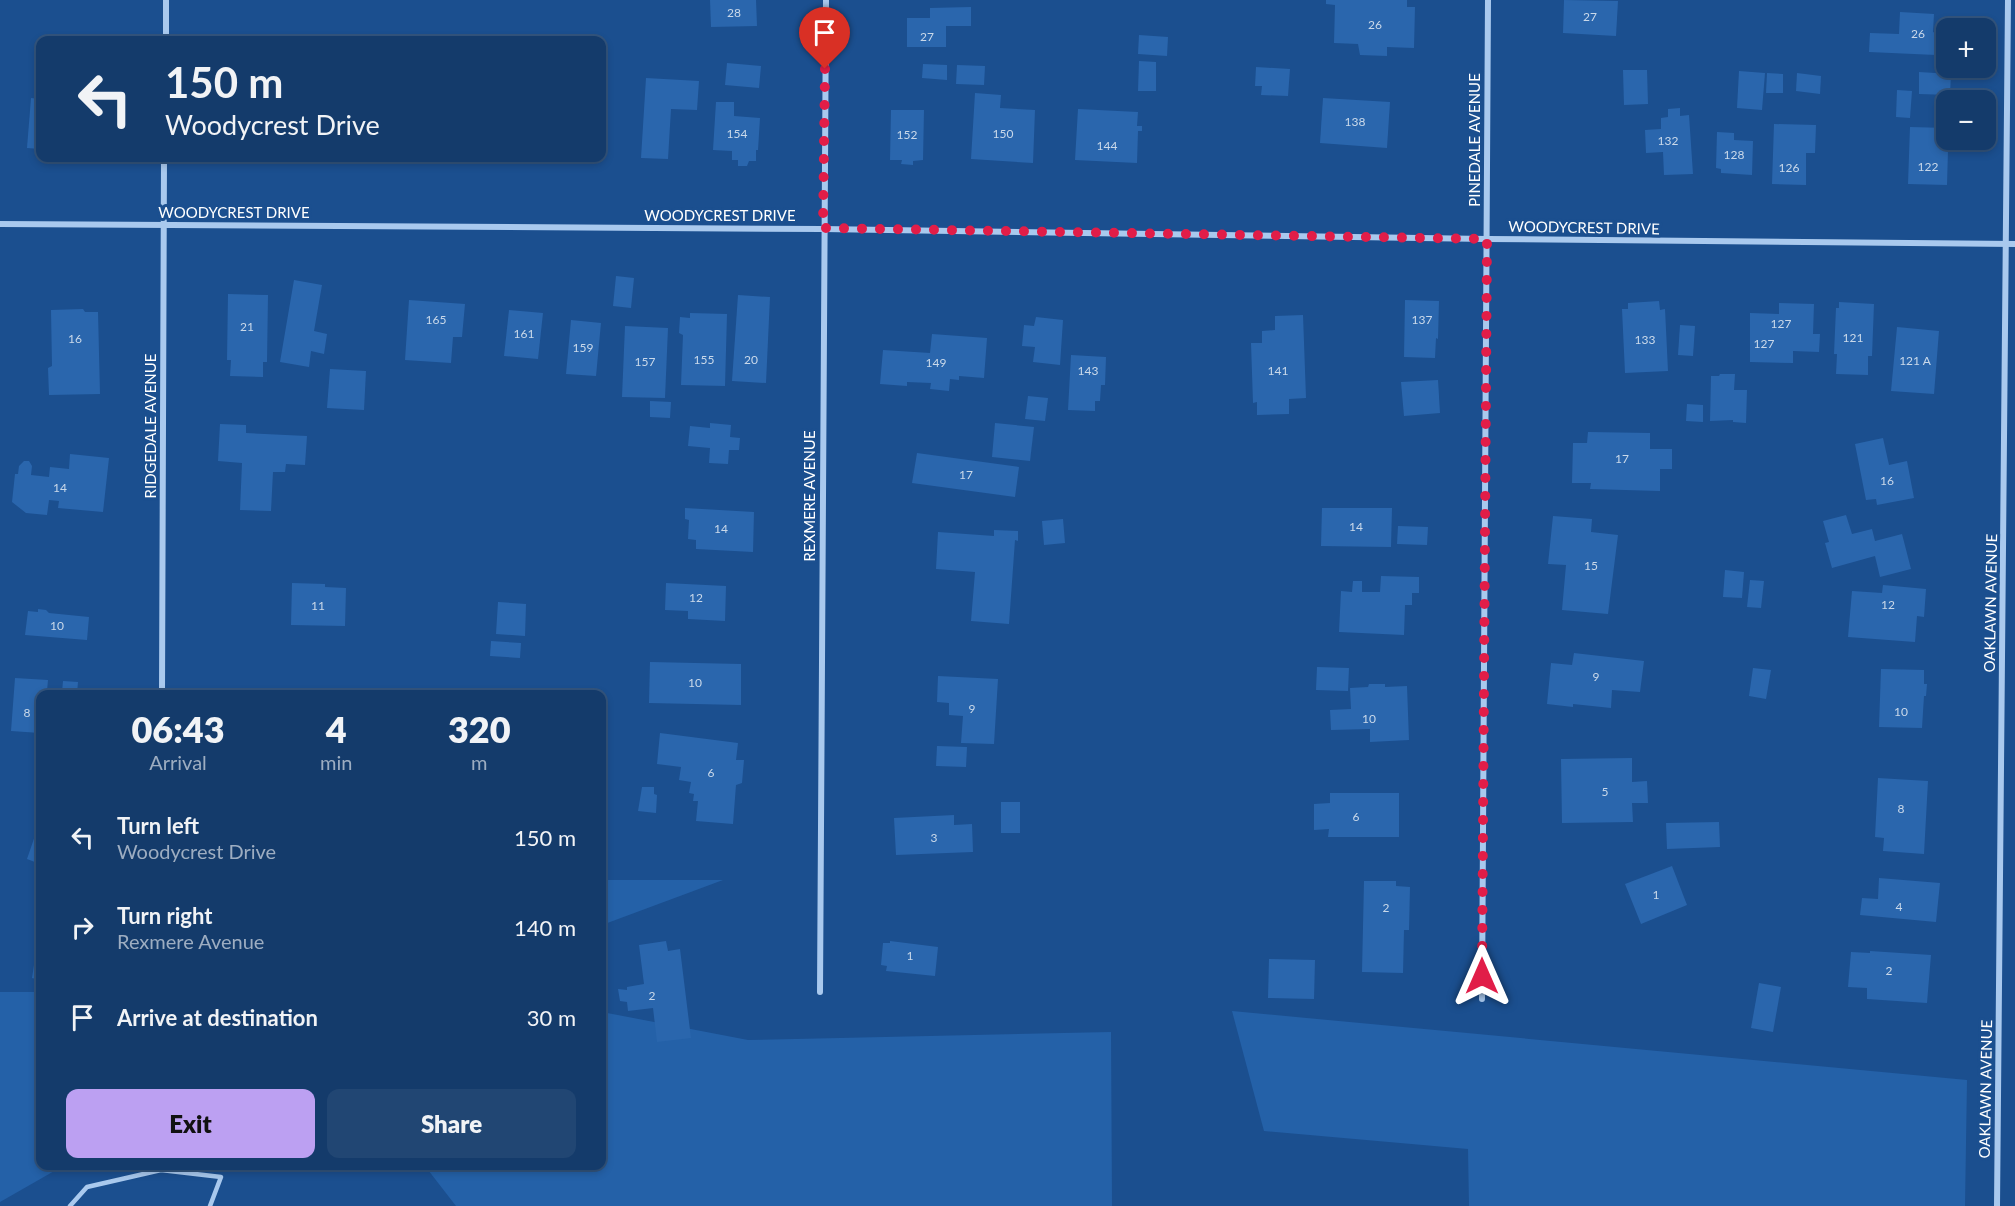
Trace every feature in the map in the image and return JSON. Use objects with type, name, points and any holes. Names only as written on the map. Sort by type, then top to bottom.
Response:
[{"type":"street","points":[[166,0],[166,36]]},
{"type":"street","name":"REXMERE AVENUE","points":[[820,992],[826,0]]},
{"type":"street","name":"PINEDALE AVENUE","points":[[1482,999],[1488,0]]},
{"type":"street","name":"OAKLAWN AVENUE","points":[[1997,1206],[2008,0]]},
{"type":"street","name":"RIDGEDALE AVENUE","points":[[162,690],[165,162]]},
{"type":"street","name":"WOODYCREST DRIVE","points":[[0,224],[823,228],[1487,239],[2015,244]]},
{"type":"lane","points":[[70,1206],[87,1186],[161,1170],[221,1177],[210,1206]]},
{"type":"shaded area","points":[[606,880],[723,880],[606,924]]},
{"type":"shaded area","points":[[0,992],[36,992],[36,1170],[56,1170],[0,1202]]},
{"type":"shaded area","points":[[1232,1011],[1967,1080],[1965,1206],[1469,1206],[1468,1149],[1264,1131]]},
{"type":"shaded area","points":[[606,1013],[748,1040],[1111,1032],[1112,1206],[456,1206],[428,1170],[606,1170]]},
{"type":"building","points":[[710,0],[756,0],[757,26],[711,27]]},
{"type":"building","points":[[1326,0],[1407,0],[1407,7],[1415,7],[1414,48],[1387,47],[1387,56],[1360,55],[1358,44],[1334,43],[1335,5],[1326,4]]},
{"type":"building","points":[[1564,0],[1618,1],[1616,36],[1563,33]]},
{"type":"building","points":[[971,7],[971,26],[946,26],[946,47],[907,47],[907,18],[930,18],[930,8]]},
{"type":"building","points":[[1900,12],[1934,14],[1933,32],[1936,34],[1936,55],[1869,52],[1870,33],[1899,34]]},
{"type":"building","points":[[1139,35],[1168,37],[1167,56],[1138,54]]},
{"type":"building","points":[[1139,61],[1156,62],[1156,91],[1138,91]]},
{"type":"building","points":[[727,63],[761,66],[759,88],[725,85]]},
{"type":"building","points":[[923,64],[947,65],[947,80],[922,78]]},
{"type":"building","points":[[957,65],[985,66],[984,85],[956,84]]},
{"type":"building","points":[[1256,67],[1290,69],[1288,96],[1261,95],[1262,86],[1255,86]]},
{"type":"building","points":[[1623,70],[1647,70],[1648,104],[1624,105]]},
{"type":"building","points":[[1739,71],[1765,73],[1762,110],[1737,108]]},
{"type":"building","points":[[1919,72],[1936,73],[1936,78],[1951,78],[1950,90],[1936,90],[1936,95],[1919,94]]},
{"type":"building","points":[[1767,73],[1783,74],[1783,93],[1766,93]]},
{"type":"building","points":[[1797,73],[1821,76],[1820,94],[1796,91]]},
{"type":"building","points":[[646,78],[699,81],[697,110],[671,109],[668,159],[641,158]]},
{"type":"building","points":[[1897,90],[1912,91],[1910,118],[1896,117]]},
{"type":"building","points":[[975,93],[1001,95],[1000,108],[1035,110],[1033,163],[971,159]]},
{"type":"building","points":[[31,98],[36,99],[36,149],[27,148]]},
{"type":"building","points":[[1323,98],[1390,102],[1387,148],[1320,143]]},
{"type":"building","points":[[716,102],[734,102],[734,116],[760,118],[756,161],[749,161],[747,166],[738,166],[738,160],[732,160],[732,151],[713,150]]},
{"type":"building","points":[[1680,108],[1680,116],[1689,115],[1693,174],[1664,175],[1663,152],[1646,153],[1645,130],[1661,129],[1661,118],[1668,117],[1668,109]]},
{"type":"building","points":[[1078,109],[1138,112],[1137,126],[1142,126],[1142,131],[1138,131],[1137,163],[1075,160]]},
{"type":"building","points":[[891,110],[924,110],[923,160],[913,161],[913,165],[901,164],[902,160],[890,160]]},
{"type":"building","points":[[1774,124],[1816,125],[1815,153],[1806,153],[1806,185],[1772,184]]},
{"type":"building","points":[[1910,127],[1936,128],[1936,150],[1948,150],[1947,185],[1908,184]]},
{"type":"building","points":[[1717,132],[1734,133],[1734,140],[1753,141],[1752,175],[1721,173],[1721,169],[1716,168]]},
{"type":"building","points":[[616,276],[634,278],[631,308],[613,306]]},
{"type":"building","points":[[294,280],[322,285],[314,331],[327,334],[324,354],[311,351],[309,367],[280,362]]},
{"type":"building","points":[[228,294],[268,295],[267,362],[263,362],[263,377],[230,376],[231,360],[227,360]]},
{"type":"building","points":[[738,295],[770,297],[766,383],[732,381]]},
{"type":"building","points":[[409,300],[465,304],[462,337],[453,337],[451,363],[405,360]]},
{"type":"building","points":[[1405,300],[1439,301],[1435,358],[1404,357]]},
{"type":"building","points":[[1659,301],[1660,310],[1665,309],[1668,371],[1625,373],[1622,309],[1628,309],[1628,303]]},
{"type":"building","points":[[1839,302],[1874,304],[1872,356],[1868,356],[1868,375],[1836,374],[1837,354],[1834,354],[1836,308],[1839,308]]},
{"type":"building","points":[[1779,303],[1814,304],[1813,334],[1820,334],[1819,352],[1793,351],[1793,363],[1750,362],[1750,313],[1779,314]]},
{"type":"building","points":[[83,309],[85,312],[98,312],[100,394],[49,395],[48,368],[52,366],[51,310]]},
{"type":"building","points":[[509,310],[543,313],[538,359],[504,356]]},
{"type":"building","points":[[690,313],[727,314],[725,386],[681,385],[683,335],[679,333],[680,317],[690,318]]},
{"type":"building","points":[[1303,315],[1306,398],[1289,399],[1289,414],[1257,415],[1257,402],[1253,403],[1251,343],[1262,343],[1262,331],[1275,330],[1275,316]]},
{"type":"building","points":[[1036,317],[1063,320],[1060,365],[1033,362],[1035,347],[1022,346],[1024,325],[1034,326]]},
{"type":"building","points":[[571,320],[601,323],[596,376],[566,374]]},
{"type":"building","points":[[1680,325],[1695,326],[1693,356],[1678,355]]},
{"type":"building","points":[[625,326],[668,328],[665,398],[622,397]]},
{"type":"building","points":[[1897,327],[1939,331],[1934,394],[1891,391]]},
{"type":"building","points":[[932,334],[987,338],[984,378],[959,376],[959,380],[950,379],[949,391],[930,389],[931,383],[907,382],[907,386],[880,384],[883,350],[930,353]]},
{"type":"building","points":[[1071,355],[1106,357],[1105,385],[1101,385],[1100,401],[1095,401],[1095,411],[1068,410]]},
{"type":"building","points":[[330,369],[366,371],[364,410],[327,408]]},
{"type":"building","points":[[1735,374],[1734,390],[1747,390],[1746,423],[1733,422],[1733,420],[1710,421],[1711,376]]},
{"type":"building","points":[[1438,380],[1440,413],[1404,416],[1401,382]]},
{"type":"building","points":[[1028,396],[1048,398],[1045,421],[1025,419]]},
{"type":"building","points":[[650,401],[671,402],[670,418],[650,417]]},
{"type":"building","points":[[1687,404],[1703,405],[1703,422],[1686,421]]},
{"type":"building","points":[[710,423],[731,425],[730,437],[740,438],[739,450],[729,450],[728,464],[709,463],[710,448],[688,446],[690,426],[710,428]]},
{"type":"building","points":[[995,423],[1034,427],[1030,461],[992,457]]},
{"type":"building","points":[[220,424],[246,425],[246,433],[307,436],[305,465],[286,464],[285,472],[273,472],[271,511],[240,510],[242,463],[218,461]]},
{"type":"building","points":[[1588,432],[1650,433],[1650,449],[1672,449],[1672,469],[1660,469],[1660,491],[1590,489],[1591,483],[1572,483],[1573,443],[1587,443]]},
{"type":"building","points":[[1883,438],[1889,465],[1907,461],[1914,498],[1877,505],[1876,499],[1866,500],[1855,444]]},
{"type":"building","points":[[917,453],[1019,467],[1015,497],[912,483]]},
{"type":"building","points":[[70,454],[109,458],[103,512],[58,508],[59,501],[49,500],[47,515],[26,513],[12,502],[15,474],[18,474],[19,466],[24,461],[29,461],[32,466],[31,475],[49,477],[50,467],[69,469]]},
{"type":"building","points":[[685,508],[754,512],[753,552],[696,549],[696,540],[688,539],[689,520],[685,519]]},
{"type":"building","points":[[1322,508],[1392,508],[1391,547],[1321,546]]},
{"type":"building","points":[[1846,515],[1852,534],[1872,529],[1875,541],[1902,534],[1911,569],[1880,577],[1875,556],[1832,568],[1825,543],[1829,542],[1823,521]]},
{"type":"building","points":[[1553,516],[1592,519],[1591,532],[1618,535],[1608,614],[1562,610],[1566,565],[1548,564]]},
{"type":"building","points":[[1063,519],[1065,543],[1044,545],[1042,521]]},
{"type":"building","points":[[1398,526],[1428,527],[1427,545],[1397,544]]},
{"type":"building","points":[[994,530],[1018,531],[1018,541],[1015,540],[1009,624],[971,621],[975,572],[936,569],[938,532],[994,536]]},
{"type":"building","points":[[1725,570],[1744,572],[1742,598],[1723,597]]},
{"type":"building","points":[[1381,576],[1419,577],[1419,593],[1412,593],[1412,605],[1405,605],[1404,635],[1339,632],[1341,591],[1352,592],[1353,581],[1362,581],[1362,592],[1380,592]]},
{"type":"building","points":[[1750,580],[1764,581],[1761,608],[1747,607]]},
{"type":"building","points":[[292,583],[325,584],[325,587],[346,588],[345,626],[291,625]]},
{"type":"building","points":[[666,583],[726,586],[725,621],[688,619],[688,611],[665,610]]},
{"type":"building","points":[[1883,585],[1926,589],[1924,617],[1917,616],[1915,642],[1848,637],[1852,591],[1882,593]]},
{"type":"building","points":[[498,602],[526,604],[525,636],[496,634]]},
{"type":"building","points":[[38,609],[49,613],[89,617],[87,640],[25,635],[28,611],[38,612]]},
{"type":"building","points":[[491,641],[521,643],[520,658],[490,656]]},
{"type":"building","points":[[1574,653],[1644,661],[1640,692],[1612,690],[1611,708],[1547,704],[1551,663],[1572,665]]},
{"type":"building","points":[[650,662],[741,664],[741,705],[649,703]]},
{"type":"building","points":[[1317,667],[1349,668],[1348,691],[1316,690]]},
{"type":"building","points":[[1753,668],[1771,670],[1766,699],[1749,696]]},
{"type":"building","points":[[1881,669],[1924,670],[1924,684],[1927,684],[1922,728],[1879,727]]},
{"type":"building","points":[[938,676],[998,679],[994,744],[961,743],[963,716],[949,715],[949,703],[937,702]]},
{"type":"building","points":[[15,678],[48,680],[47,690],[36,690],[36,733],[11,731]]},
{"type":"building","points":[[63,681],[78,682],[77,690],[62,690]]},
{"type":"building","points":[[1369,684],[1385,684],[1385,687],[1407,686],[1409,740],[1370,742],[1370,729],[1331,730],[1330,710],[1351,709],[1350,688],[1368,687]]},
{"type":"building","points":[[660,733],[738,743],[736,760],[744,760],[742,783],[736,785],[733,824],[696,821],[698,801],[693,801],[694,794],[689,793],[691,782],[679,780],[681,767],[657,764]]},
{"type":"building","points":[[937,746],[967,747],[966,767],[936,766]]},
{"type":"building","points":[[1632,758],[1632,782],[1647,781],[1648,803],[1632,803],[1633,822],[1562,823],[1561,759]]},
{"type":"building","points":[[1878,778],[1928,781],[1924,854],[1883,851],[1884,838],[1875,837]]},
{"type":"building","points":[[642,787],[654,787],[654,794],[657,795],[656,813],[638,811]]},
{"type":"building","points":[[1330,793],[1399,793],[1399,837],[1328,837],[1329,829],[1314,830],[1314,804],[1330,803]]},
{"type":"building","points":[[1001,802],[1020,802],[1020,833],[1001,833]]},
{"type":"building","points":[[954,815],[954,825],[972,824],[973,852],[896,855],[894,818]]},
{"type":"building","points":[[1719,822],[1720,847],[1667,849],[1666,823]]},
{"type":"building","points":[[36,833],[36,862],[27,859]]},
{"type":"building","points":[[1672,866],[1687,905],[1641,924],[1625,884]]},
{"type":"building","points":[[1879,878],[1940,883],[1936,922],[1860,915],[1862,898],[1878,899]]},
{"type":"building","points":[[1364,881],[1396,881],[1396,886],[1410,887],[1409,930],[1404,930],[1403,973],[1362,972]]},
{"type":"building","points":[[666,941],[668,951],[680,949],[691,1038],[657,1042],[653,1008],[628,1011],[627,1002],[620,1001],[618,989],[627,990],[627,987],[644,984],[639,945]]},
{"type":"building","points":[[890,941],[938,947],[935,976],[886,971],[887,966],[881,965],[883,943],[890,943]]},
{"type":"building","points":[[1870,951],[1931,955],[1927,1003],[1867,999],[1867,988],[1848,987],[1851,952],[1870,953]]},
{"type":"building","points":[[36,952],[36,979],[32,978]]},
{"type":"building","points":[[1269,959],[1315,960],[1314,999],[1268,998]]},
{"type":"building","points":[[1759,983],[1781,987],[1773,1032],[1751,1028]]},
{"type":"route","points":[[825,69],[823,228],[1487,239],[1482,976]]}]
